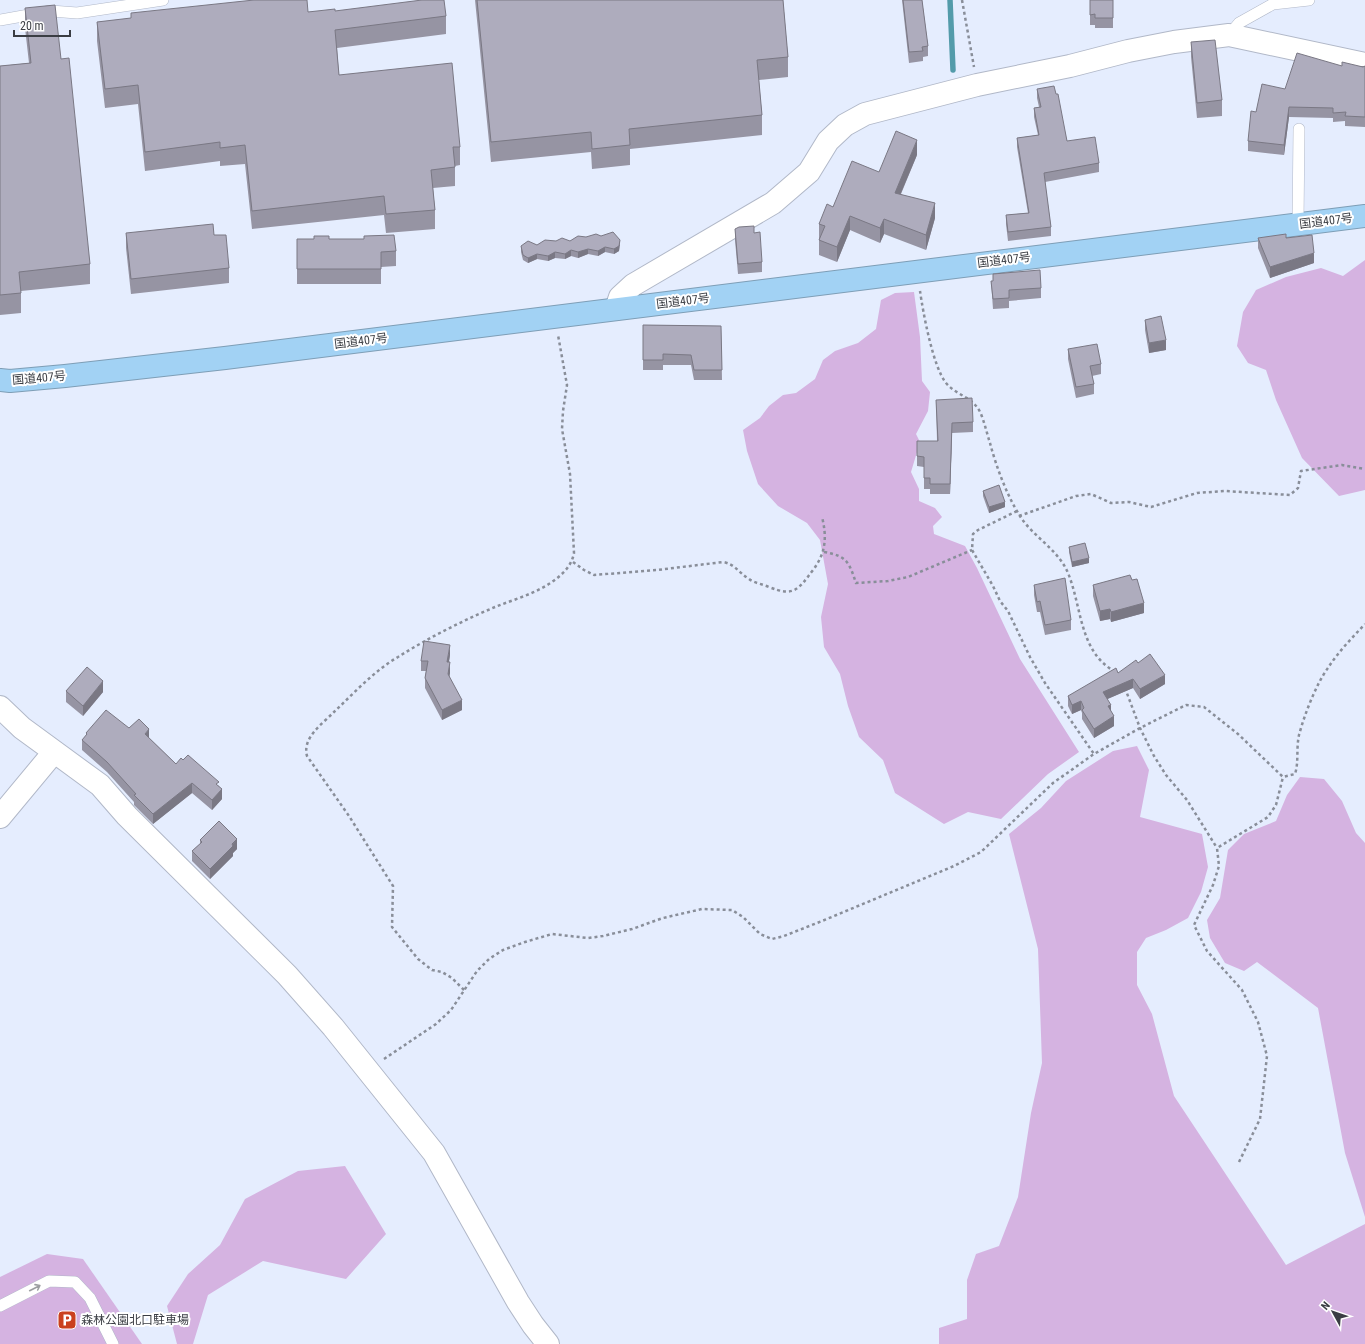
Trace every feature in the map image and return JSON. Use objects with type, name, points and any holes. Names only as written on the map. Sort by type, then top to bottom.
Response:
[{"type":"highway","name":"国道407号","points":[[0,380],[65,376],[226,358],[1365,216]]},
{"type":"street","points":[[616,309],[620,297],[633,285],[773,203],[809,172],[828,141],[845,125],[865,114],[977,85],[1070,66],[1128,51],[1174,42],[1229,35],[1365,64]]},
{"type":"street","points":[[0,707],[22,728],[100,784],[127,816],[287,975],[333,1027],[434,1153],[518,1302],[548,1344]]},
{"type":"street","points":[[0,817],[54,752]]},
{"type":"lane","points":[[0,20],[51,11],[78,13],[163,0]]},
{"type":"lane","points":[[1229,35],[1239,23],[1273,4],[1309,0]]},
{"type":"lane","points":[[1298,129],[1298,224]]},
{"type":"lane","points":[[0,1306],[49,1281],[75,1282],[90,1298],[112,1344]]},
{"type":"path","points":[[962,0],[977,85]]},
{"type":"path","points":[[918,271],[927,328],[945,382],[953,390],[965,395],[975,403],[981,414],[999,470],[1019,516],[1053,552],[1068,572],[1081,623],[1092,649],[1105,666],[1119,674]]},
{"type":"path","points":[[464,990],[452,978],[442,972],[432,970],[418,959],[392,927],[393,886],[349,816],[307,756],[306,746],[308,739],[319,726],[370,678],[396,657],[459,624],[495,607],[535,591],[555,580],[573,562],[574,553],[570,474],[562,429],[562,411],[567,385],[555,316]]},
{"type":"path","points":[[1019,516],[1076,496],[1091,494],[1112,503],[1129,502],[1151,507],[1197,493],[1225,491],[1290,495],[1298,488],[1301,471],[1342,465],[1365,469]]},
{"type":"path","points":[[1017,510],[973,534],[972,550],[1000,601],[1008,611],[1045,683],[1094,754]]},
{"type":"path","points":[[573,562],[594,575],[657,570],[724,562],[731,563],[749,579],[782,592],[792,593],[799,588],[815,568],[824,552],[826,532],[822,517]]},
{"type":"path","points":[[824,552],[844,558],[851,567],[856,583],[888,581],[908,577],[972,550]]},
{"type":"path","points":[[1283,777],[1295,774],[1298,766],[1297,745],[1302,724],[1327,669],[1365,624]]},
{"type":"path","points":[[1122,681],[1140,728],[1166,775],[1187,800],[1217,848],[1219,866],[1213,885],[1194,925],[1208,951],[1242,990],[1258,1022],[1267,1056],[1260,1119],[1239,1162]]},
{"type":"path","points":[[367,1071],[436,1024],[451,1010],[477,971],[489,959],[511,947],[552,934],[588,938],[632,929],[663,918],[702,910],[732,910],[743,917],[760,934],[772,939],[784,936],[940,871],[981,852],[1053,783],[1094,754],[1140,728],[1186,705],[1204,707],[1238,734],[1283,777]]},
{"type":"path","points":[[1217,848],[1268,818],[1276,805],[1283,777]]},
{"type":"shaded area","points":[[1365,260],[1365,490],[1339,496],[1302,458],[1276,400],[1266,370],[1248,363],[1237,346],[1243,312],[1256,290],[1286,277],[1321,268],[1343,276]]},
{"type":"shaded area","points":[[914,292],[920,337],[922,381],[930,392],[928,411],[916,434],[920,442],[911,472],[919,489],[919,501],[935,508],[942,517],[933,526],[934,534],[965,546],[1020,659],[1079,752],[1048,774],[1001,819],[968,812],[944,824],[895,793],[883,760],[859,737],[848,706],[840,674],[824,647],[821,617],[828,584],[820,540],[807,523],[778,506],[758,484],[747,451],[743,430],[760,418],[769,406],[783,395],[796,393],[815,379],[823,360],[835,351],[858,343],[876,329],[881,300],[895,293]]},
{"type":"shaded area","points":[[1137,746],[1149,770],[1140,817],[1202,834],[1208,867],[1201,892],[1188,918],[1166,930],[1146,938],[1137,952],[1137,985],[1152,1014],[1174,1096],[1286,1265],[1365,1224],[1365,1344],[939,1344],[939,1328],[967,1319],[967,1280],[976,1254],[999,1246],[1018,1197],[1031,1113],[1042,1063],[1038,949],[1009,834],[1041,808],[1066,781],[1113,751]]},
{"type":"shaded area","points":[[1300,777],[1324,779],[1342,801],[1356,833],[1365,843],[1365,1217],[1345,1153],[1318,1008],[1257,962],[1244,971],[1225,963],[1210,938],[1207,920],[1220,898],[1228,850],[1244,834],[1276,821],[1287,795]]},
{"type":"shaded area","points":[[345,1166],[386,1234],[346,1279],[263,1261],[208,1295],[193,1344],[177,1344],[167,1306],[188,1274],[220,1245],[245,1199],[298,1171]]},
{"type":"shaded area","points":[[47,1254],[83,1259],[142,1344],[0,1344],[0,1277]]},
{"type":"building","points":[[254,0],[307,0],[308,12],[335,9],[335,11],[422,0],[444,0],[446,16],[335,30],[339,75],[452,63],[460,147],[453,147],[455,167],[431,170],[435,210],[386,214],[384,196],[252,211],[245,145],[220,148],[220,142],[145,152],[138,85],[105,89],[97,22],[131,18],[131,13]]},
{"type":"building","points":[[477,0],[783,0],[788,57],[757,60],[762,115],[629,129],[630,145],[592,149],[591,132],[491,142]]},
{"type":"building","points":[[903,0],[922,0],[928,46],[922,47],[923,51],[909,52]]},
{"type":"building","points":[[1090,0],[1113,0],[1113,18],[1095,18],[1095,14],[1090,15]]},
{"type":"building","points":[[55,5],[61,59],[69,58],[90,264],[19,272],[21,293],[0,295],[0,66],[31,63],[25,8]]},
{"type":"building","points":[[1215,40],[1222,100],[1197,103],[1191,42]]},
{"type":"building","points":[[1297,53],[1342,66],[1342,62],[1363,67],[1365,66],[1365,117],[1345,116],[1346,112],[1333,113],[1333,108],[1289,107],[1284,145],[1248,141],[1251,111],[1256,112],[1262,84],[1285,89]]},
{"type":"building","points":[[1054,86],[1056,94],[1058,94],[1067,141],[1095,137],[1099,163],[1044,173],[1051,227],[1008,232],[1006,215],[1029,213],[1017,138],[1039,135],[1034,108],[1041,107],[1037,89]]},
{"type":"building","points":[[896,131],[917,140],[895,193],[935,203],[926,235],[884,219],[880,228],[850,216],[837,247],[819,240],[825,226],[819,224],[827,204],[833,207],[852,161],[879,172]]},
{"type":"building","points":[[213,224],[214,235],[226,235],[229,268],[131,279],[126,233]]},
{"type":"building","points":[[754,226],[754,233],[760,232],[762,262],[738,264],[735,229],[739,227]]},
{"type":"building","points":[[613,232],[620,240],[619,246],[614,249],[605,247],[598,251],[588,249],[578,252],[571,250],[565,254],[555,252],[548,256],[537,254],[528,258],[523,255],[521,246],[528,241],[537,245],[545,240],[556,241],[562,238],[570,241],[578,236],[586,237],[596,234],[601,236]]},
{"type":"building","points":[[1286,234],[1286,238],[1312,235],[1314,253],[1270,267],[1258,238]]},
{"type":"building","points":[[394,235],[396,251],[381,252],[381,269],[297,269],[297,239],[314,239],[314,236],[329,236],[329,239],[364,239],[364,236]]},
{"type":"building","points":[[1040,270],[1041,288],[1009,290],[1009,298],[993,299],[991,281],[993,281],[993,274]]},
{"type":"building","points":[[1161,316],[1166,340],[1149,343],[1145,320]]},
{"type":"building","points":[[643,325],[721,326],[722,370],[694,370],[691,355],[663,354],[663,360],[643,360]]},
{"type":"building","points":[[1097,344],[1101,364],[1090,366],[1094,384],[1076,387],[1068,349]]},
{"type":"building","points":[[972,398],[973,422],[952,423],[950,484],[930,484],[930,478],[924,478],[924,457],[917,456],[917,441],[938,441],[936,400]]},
{"type":"building","points":[[999,485],[1005,502],[989,507],[983,491]]},
{"type":"building","points":[[1085,543],[1089,558],[1072,562],[1069,547]]},
{"type":"building","points":[[1130,575],[1132,580],[1137,579],[1144,603],[1111,612],[1110,609],[1100,611],[1093,585]]},
{"type":"building","points":[[1065,578],[1071,620],[1045,625],[1040,601],[1037,602],[1034,585]]},
{"type":"building","points":[[424,641],[450,645],[447,662],[450,662],[448,674],[462,700],[442,710],[425,678],[428,661],[421,661]]},
{"type":"building","points":[[1150,654],[1165,675],[1140,689],[1133,679],[1103,692],[1111,705],[1108,706],[1114,716],[1094,729],[1082,710],[1084,708],[1081,701],[1072,705],[1068,696],[1116,668],[1118,673],[1136,660],[1138,663]]},
{"type":"building","points":[[87,667],[103,681],[83,706],[66,691]]},
{"type":"building","points":[[106,710],[129,728],[139,719],[149,729],[145,734],[176,764],[181,758],[183,760],[188,755],[219,782],[216,784],[222,789],[212,800],[192,783],[153,814],[134,795],[136,794],[107,762],[82,740],[87,734],[86,733]]},
{"type":"building","points":[[219,821],[237,839],[232,844],[233,846],[210,869],[192,851],[202,842],[200,840]]},
{"type":"waterway","points":[[950,0],[953,70]]},
{"type":"place","name":"森林公園北口駐車場","points":[[67,1320]]}]
